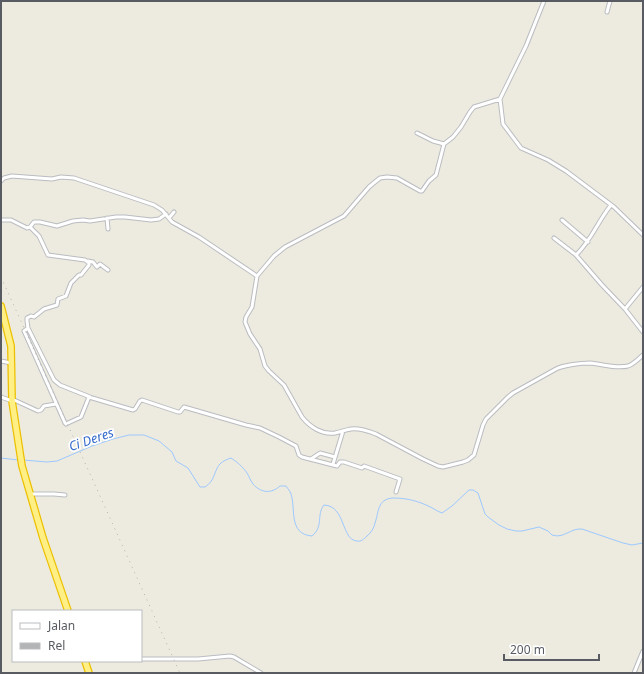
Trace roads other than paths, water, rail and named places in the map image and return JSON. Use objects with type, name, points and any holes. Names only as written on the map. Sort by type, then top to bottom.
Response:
[{"type":"highway","points":[[1,306],[11,346],[12,400],[22,466],[43,538],[68,610]]},
{"type":"highway","points":[[85,662],[89,673]]},
{"type":"street","points":[[544,1],[526,46],[500,99],[503,124],[521,148],[566,170],[611,205],[643,235]]},
{"type":"street","points":[[606,12],[610,1]]},
{"type":"street","points":[[500,99],[473,108],[453,137],[444,144],[436,175],[422,190],[420,191],[397,178],[380,178],[369,187],[344,216],[285,247],[274,256],[257,276],[252,307],[246,317],[245,322],[250,334],[260,350],[265,366],[284,385],[302,417],[310,425],[321,432],[330,434],[352,429],[368,431],[440,467],[463,462],[474,455],[483,425],[486,420],[513,393],[558,367],[586,364],[617,367],[628,366],[643,355]]},
{"type":"street","points":[[417,134],[444,144]]},
{"type":"street","points":[[1,181],[2,176],[52,179],[61,177],[74,178],[108,188],[154,205],[162,210],[176,224],[257,276]]},
{"type":"street","points":[[576,255],[588,242],[611,205]]},
{"type":"street","points":[[169,218],[174,212]]},
{"type":"street","points":[[30,227],[34,222],[57,226],[73,221],[90,221],[125,216],[157,220],[166,214]]},
{"type":"street","points":[[107,218],[108,229]]},
{"type":"street","points":[[1,220],[11,220],[27,228],[30,227],[39,236],[48,256],[85,260],[88,262],[93,262],[97,267],[100,264],[108,270]]},
{"type":"street","points":[[562,220],[588,242]]},
{"type":"street","points":[[554,238],[576,255],[625,309],[643,332]]},
{"type":"street","points":[[88,262],[89,265],[81,275],[79,275],[71,283],[66,296],[58,299],[57,305],[44,309],[34,317],[31,316],[27,318],[28,328],[54,380],[60,385],[90,397],[133,410],[142,400],[177,412],[180,412],[184,407],[260,428],[296,446],[299,455],[302,458],[337,466],[340,462],[362,468],[364,466],[400,479],[396,492]]},
{"type":"street","points":[[625,309],[643,287]]},
{"type":"street","points":[[28,328],[24,332],[65,423],[67,424],[81,417],[88,398],[90,397]]},
{"type":"street","points":[[1,361],[12,363]]},
{"type":"street","points":[[1,397],[38,411],[44,406],[56,404]]},
{"type":"street","points":[[333,464],[343,431]]},
{"type":"street","points":[[311,460],[320,453],[335,457]]},
{"type":"street","points":[[30,494],[65,495]]},
{"type":"street","points":[[634,673],[643,651]]},
{"type":"street","points":[[142,659],[198,659],[230,656],[261,673]]},
{"type":"waterway","name":"Ci Deres","points":[[23,460],[47,462],[57,461],[113,439],[129,435],[144,435],[159,441],[172,452],[176,461],[188,468],[200,487],[205,487],[208,485],[220,464],[231,458],[243,468],[253,484],[259,489],[263,491],[270,491],[277,489],[280,486],[286,486],[291,494],[296,526],[299,531],[312,536],[318,528],[320,513],[324,505],[331,507],[336,511],[348,535],[352,539],[360,541],[370,533],[375,525],[381,503],[388,499],[397,498],[414,501],[442,513],[469,490],[473,490],[478,493],[485,514],[499,525],[507,529],[522,531],[539,527],[556,536],[582,529],[623,543],[632,545],[643,543]]},
{"type":"waterway","name":"Ci Deres","points":[[1,458],[18,460]]},
{"type":"railway","points":[[1,277],[180,673]]}]
